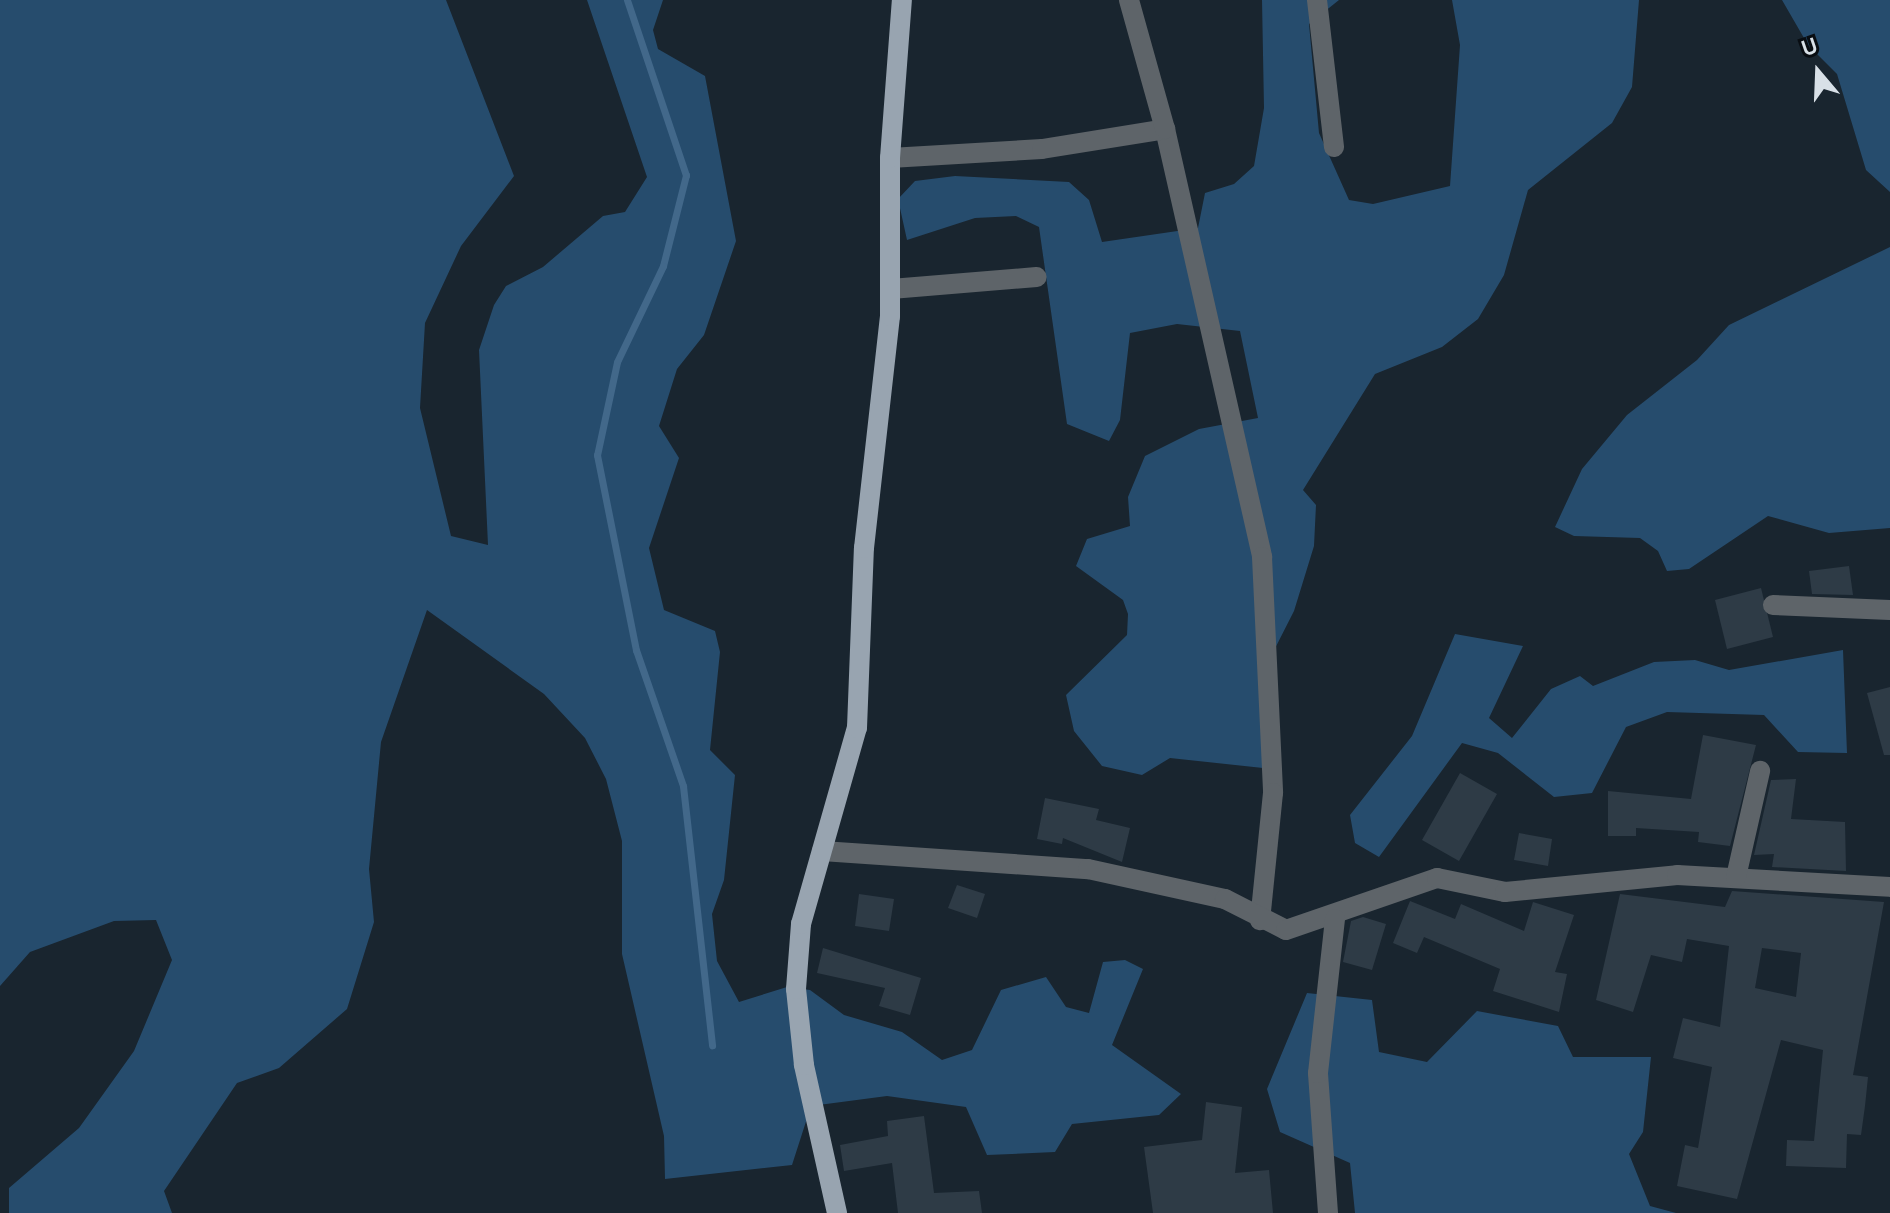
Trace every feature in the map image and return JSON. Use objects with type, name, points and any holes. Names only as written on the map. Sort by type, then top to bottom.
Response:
[{"type":"main road","points":[[837,1213],[807,1080],[796,989],[801,924],[857,728],[864,548],[891,289],[890,158],[902,0]]},
{"type":"street","points":[[1129,0],[1165,129],[1262,557],[1273,793],[1260,920]]},
{"type":"street","points":[[1317,0],[1334,147]]},
{"type":"street","points":[[890,158],[1042,149],[1165,129]]},
{"type":"street","points":[[891,289],[1037,277]]},
{"type":"street","points":[[1773,605],[1890,610]]},
{"type":"street","points":[[1736,877],[1760,771]]},
{"type":"street","points":[[822,851],[1088,869],[1225,899],[1260,920],[1286,930],[1335,919],[1437,878],[1505,892],[1641,877],[1736,877],[1890,887]]},
{"type":"street","points":[[1328,1213],[1318,1073],[1335,919]]},
{"type":"shaded area","points":[[0,0],[446,0],[514,176],[461,246],[425,323],[420,408],[451,536],[488,545],[479,350],[494,305],[506,286],[543,267],[603,216],[625,212],[647,177],[587,0],[663,0],[653,30],[658,49],[705,76],[736,241],[704,335],[677,369],[659,426],[679,458],[649,548],[664,610],[715,631],[720,652],[710,750],[735,775],[724,880],[712,914],[717,961],[739,1002],[787,987],[810,990],[844,1015],[902,1032],[942,1060],[972,1050],[1001,990],[1046,977],[1066,1007],[1089,1013],[1103,962],[1125,960],[1143,969],[1112,1045],[1181,1094],[1159,1115],[1072,1124],[1055,1152],[987,1155],[966,1107],[887,1096],[811,1106],[792,1165],[665,1179],[664,1136],[622,954],[622,841],[606,779],[585,738],[544,694],[427,610],[381,742],[369,869],[374,922],[347,1009],[279,1068],[237,1083],[164,1191],[172,1213],[9,1213],[9,1188],[79,1128],[134,1051],[172,960],[156,920],[114,921],[30,952],[0,986]]},
{"type":"shaded area","points":[[1262,0],[1339,0],[1309,24],[1319,133],[1349,200],[1373,204],[1450,186],[1460,45],[1452,0],[1639,0],[1632,87],[1612,123],[1528,190],[1504,275],[1478,319],[1442,347],[1375,374],[1303,490],[1316,505],[1314,546],[1294,611],[1262,674],[1263,768],[1170,758],[1142,775],[1102,766],[1074,731],[1066,695],[1127,635],[1128,614],[1123,600],[1076,566],[1087,539],[1130,526],[1128,497],[1145,456],[1199,429],[1258,418],[1240,331],[1177,324],[1130,333],[1120,420],[1109,441],[1067,424],[1039,227],[1016,216],[975,218],[907,240],[898,199],[915,181],[955,176],[1069,182],[1089,200],[1102,242],[1198,228],[1205,193],[1234,184],[1254,166],[1264,108]]},
{"type":"shaded area","points":[[1782,0],[1890,0],[1890,192],[1866,170],[1837,74],[1808,45]]},
{"type":"shaded area","points":[[1890,247],[1890,528],[1829,533],[1768,516],[1689,569],[1667,571],[1658,551],[1640,538],[1574,536],[1555,527],[1582,469],[1627,415],[1697,360],[1729,325]]},
{"type":"shaded area","points":[[1455,634],[1523,646],[1489,718],[1512,738],[1551,689],[1580,676],[1593,686],[1654,662],[1695,660],[1729,670],[1843,650],[1847,753],[1798,752],[1764,715],[1667,712],[1626,727],[1592,793],[1554,797],[1498,753],[1462,743],[1379,857],[1355,843],[1350,815],[1412,736]]},
{"type":"shaded area","points":[[1307,993],[1372,1000],[1379,1052],[1427,1062],[1477,1011],[1558,1026],[1573,1057],[1651,1057],[1643,1132],[1629,1154],[1650,1206],[1676,1213],[1355,1213],[1350,1163],[1280,1132],[1267,1089]]},
{"type":"building","points":[[1849,566],[1853,595],[1812,594],[1809,571]]},
{"type":"building","points":[[1761,588],[1773,637],[1727,649],[1715,600]]},
{"type":"building","points":[[1890,687],[1890,755],[1884,755],[1867,693]]},
{"type":"building","points":[[1703,735],[1756,745],[1730,846],[1698,842],[1699,832],[1636,828],[1636,836],[1608,836],[1608,791],[1691,799]]},
{"type":"building","points":[[1460,773],[1497,794],[1459,861],[1422,840]]},
{"type":"building","points":[[1796,779],[1791,819],[1845,822],[1846,871],[1772,867],[1774,854],[1754,855],[1771,780]]},
{"type":"building","points":[[1045,798],[1099,809],[1096,820],[1130,828],[1122,862],[1063,838],[1062,844],[1037,839]]},
{"type":"building","points":[[1519,833],[1552,839],[1548,866],[1514,860]]},
{"type":"building","points":[[957,885],[985,894],[977,918],[948,908]]},
{"type":"building","points":[[1732,891],[1884,902],[1853,1075],[1868,1077],[1861,1135],[1847,1134],[1846,1168],[1786,1166],[1787,1140],[1814,1141],[1823,1050],[1781,1040],[1737,1199],[1677,1186],[1685,1145],[1698,1148],[1712,1067],[1673,1058],[1683,1018],[1720,1027],[1729,946],[1687,939],[1682,962],[1651,955],[1633,1012],[1596,1000],[1620,894],[1725,907]],"holes":[[[1762,948],[1801,953],[1796,997],[1755,988]]]},
{"type":"building","points":[[859,894],[894,899],[889,931],[855,926]]},
{"type":"building","points":[[1410,901],[1455,919],[1461,904],[1524,931],[1533,902],[1574,915],[1555,972],[1567,974],[1559,1012],[1493,991],[1500,969],[1424,937],[1417,953],[1393,943]]},
{"type":"building","points":[[1363,917],[1386,924],[1372,970],[1343,962],[1351,921]]},
{"type":"building","points":[[823,948],[921,978],[910,1015],[879,1006],[885,988],[817,973]]},
{"type":"building","points":[[1206,1102],[1242,1107],[1235,1173],[1269,1170],[1273,1213],[1153,1213],[1144,1147],[1202,1140]]},
{"type":"building","points":[[924,1116],[934,1193],[979,1191],[982,1213],[898,1213],[892,1163],[844,1171],[840,1145],[888,1136],[887,1121]]},
{"type":"waterway","points":[[627,0],[686,175],[663,266],[617,362],[597,455],[636,650],[683,786],[712,1045]]}]
